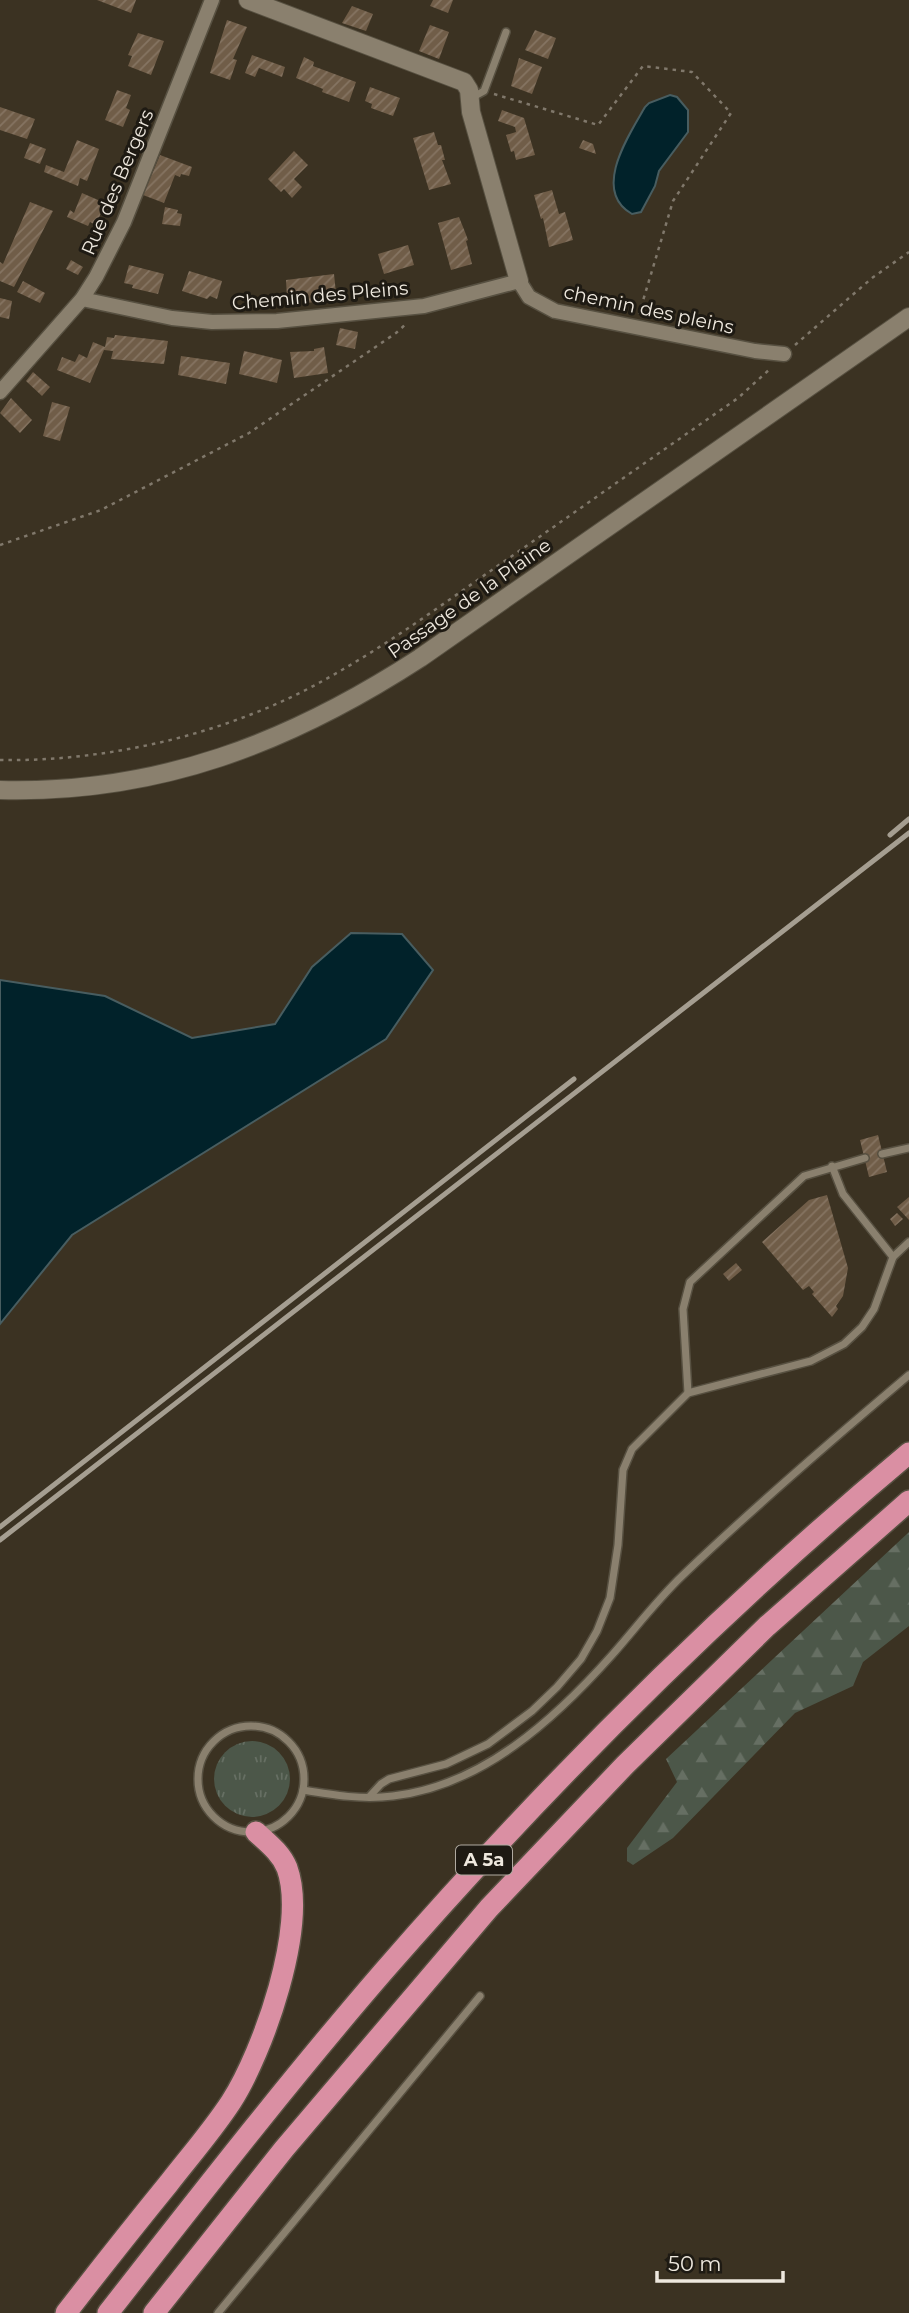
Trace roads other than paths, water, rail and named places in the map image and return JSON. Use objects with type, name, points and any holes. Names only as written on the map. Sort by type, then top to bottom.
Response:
[{"type":"highway","name":"A 5a","points":[[108,2313],[255,2126],[382,1974],[469,1876],[604,1734],[747,1595],[909,1453]]},
{"type":"highway","name":"A 5a","points":[[154,2313],[292,2139],[489,1908],[625,1765],[767,1626],[909,1501]]},
{"type":"highway","points":[[66,2313],[223,2113],[246,2075],[258,2048],[284,1964],[291,1909],[288,1871],[282,1858],[256,1832]]},
{"type":"street","name":"Rue des Bergers","points":[[0,392],[82,299],[96,277],[124,222],[212,0]]},
{"type":"street","points":[[248,0],[458,79],[467,85],[476,95],[519,281]]},
{"type":"street","name":"Chemin des Pleins","points":[[82,299],[139,312],[212,322],[323,318],[424,306],[519,281]]},
{"type":"street","name":"chemin des pleins","points":[[519,281],[529,297],[555,311],[755,351],[784,354]]},
{"type":"street","name":"Passage de la Plaine","points":[[0,790],[102,785],[169,772],[265,742],[336,709],[420,658],[909,317]]},
{"type":"lane","points":[[476,95],[506,32]]},
{"type":"lane","points":[[882,1154],[909,1148]]},
{"type":"lane","points":[[688,1393],[683,1309],[690,1282],[804,1176],[865,1158]]},
{"type":"lane","points":[[832,1166],[843,1195],[893,1257]]},
{"type":"lane","points":[[369,1797],[389,1779],[446,1765],[488,1744],[532,1711],[557,1687],[582,1659],[610,1598],[618,1545],[623,1470],[632,1449],[688,1393],[811,1361],[844,1344],[862,1327],[874,1309],[893,1257],[909,1242]]},
{"type":"lane","points":[[303,1790],[346,1797],[416,1793],[473,1772],[527,1736],[597,1671],[645,1615],[696,1563],[808,1461],[909,1375]]},
{"type":"lane","points":[[261,1726],[283,1736],[299,1754],[304,1778],[303,1790],[300,1800],[287,1818],[256,1832],[233,1829],[222,1823],[205,1806],[198,1783],[199,1770],[202,1759],[216,1739],[237,1727],[261,1726]]},
{"type":"lane","points":[[218,2313],[480,1996]]},
{"type":"water","points":[[670,95],[677,97],[688,110],[688,132],[659,171],[655,186],[641,212],[632,214],[620,204],[614,192],[617,162],[645,107]]},
{"type":"water","points":[[351,933],[402,934],[433,970],[386,1039],[72,1235],[0,1324],[0,980],[105,996],[192,1038],[275,1024],[312,967]]},
{"type":"railway","points":[[890,835],[909,819]]},
{"type":"railway","points":[[0,1540],[909,833]]},
{"type":"railway","points":[[0,1527],[574,1079]]}]
